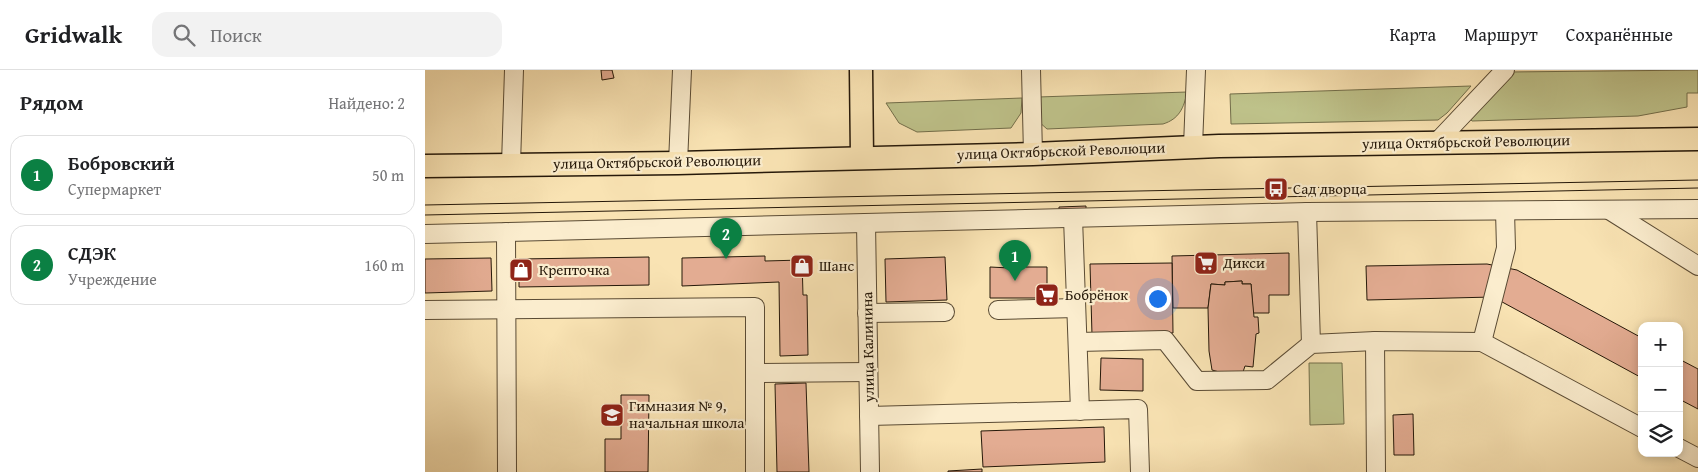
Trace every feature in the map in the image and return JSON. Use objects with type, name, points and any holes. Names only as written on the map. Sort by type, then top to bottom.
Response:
[{"type":"main road","points":[[861,70],[862,157]]},
{"type":"main road","name":"улица Октябрьской Революции","points":[[425,166],[678,163],[1033,154],[1193,146],[1698,139]]},
{"type":"street","points":[[511,164],[514,70]]},
{"type":"street","points":[[678,163],[682,70]]},
{"type":"street","points":[[1031,70],[1033,154]]},
{"type":"street","points":[[1193,146],[1196,70]]},
{"type":"street","points":[[1437,142],[1505,70]]},
{"type":"street","points":[[425,234],[1307,212],[1698,209]]},
{"type":"street","points":[[1482,342],[1506,248],[1505,210]]},
{"type":"street","points":[[1609,210],[1698,266]]},
{"type":"street","points":[[1307,212],[1311,344]]},
{"type":"street","points":[[1073,218],[1080,411]]},
{"type":"street","name":"улица Калинина","points":[[866,223],[870,472]]},
{"type":"street","points":[[506,232],[507,472]]},
{"type":"street","points":[[425,310],[755,307],[755,472]]},
{"type":"street","points":[[998,310],[1076,308]]},
{"type":"street","points":[[867,313],[945,312]]},
{"type":"street","points":[[1078,342],[1165,340],[1197,380],[1267,380],[1311,344],[1375,341],[1482,342],[1638,426]]},
{"type":"street","points":[[1375,341],[1376,472]]},
{"type":"street","points":[[755,372],[868,372]]},
{"type":"street","points":[[869,416],[1138,409],[1139,472]]},
{"type":"street","points":[[1683,452],[1694,462]]},
{"type":"green space","points":[[1698,70],[1698,93],[1687,93],[1687,107],[1638,116],[1472,121],[1468,117],[1509,72]]},
{"type":"green space","points":[[1471,86],[1447,113],[1438,120],[1231,124],[1230,94]]},
{"type":"green space","points":[[1187,92],[1177,116],[1163,124],[1047,129],[1038,121],[1038,97]]},
{"type":"green space","points":[[1022,98],[1021,113],[1011,128],[917,132],[899,123],[886,103]]},
{"type":"green space","points":[[1309,363],[1342,363],[1344,424],[1310,425]]},
{"type":"building","points":[[601,70],[612,70],[614,78],[602,80]]},
{"type":"building","points":[[1086,206],[1086,215],[1059,216],[1059,207]]},
{"type":"building","points":[[1289,253],[1289,295],[1269,295],[1269,313],[1253,313],[1251,284],[1242,284],[1242,281],[1225,282],[1225,285],[1211,284],[1208,308],[1173,308],[1172,256]]},
{"type":"building","points":[[765,256],[765,261],[802,260],[803,295],[807,295],[808,355],[780,356],[779,282],[682,286],[682,258]]},
{"type":"building","points":[[649,257],[649,285],[519,287],[519,259]]},
{"type":"building","points":[[945,257],[947,300],[886,302],[885,259]]},
{"type":"building","points":[[491,258],[492,291],[425,293],[425,259]]},
{"type":"building","points":[[1014,260],[1022,260],[1026,267],[1047,267],[1047,298],[990,298],[990,267],[1010,268]]},
{"type":"building","points":[[1172,263],[1173,333],[1092,335],[1090,264]]},
{"type":"building","points":[[1487,264],[1517,270],[1638,336],[1638,376],[1493,297],[1367,300],[1366,266]]},
{"type":"building","points":[[1242,281],[1242,284],[1251,284],[1254,317],[1258,317],[1259,333],[1256,334],[1253,367],[1245,366],[1243,372],[1223,373],[1212,370],[1209,351],[1208,308],[1211,284],[1225,285],[1225,282]]},
{"type":"building","points":[[1101,358],[1143,359],[1143,391],[1100,390]]},
{"type":"building","points":[[1683,361],[1698,369],[1698,409],[1683,401]]},
{"type":"building","points":[[806,383],[809,472],[777,472],[775,384]]},
{"type":"building","points":[[621,395],[649,395],[648,472],[605,472],[605,439],[621,439]]},
{"type":"building","points":[[1413,414],[1414,455],[1394,455],[1393,415]]},
{"type":"building","points":[[1104,427],[1105,462],[983,467],[981,431]]},
{"type":"building","points":[[982,469],[982,472],[948,472],[948,471]]},
{"type":"tram line","points":[[425,205],[1698,180]]},
{"type":"tram line","points":[[425,215],[1698,188]]},
{"type":"place","name":"Сад дворца","points":[[1276,189]]},
{"type":"place","name":"СДЭК","points":[[726,259]]},
{"type":"place","name":"Дикси","points":[[1206,263]]},
{"type":"place","name":"Шанс","points":[[802,266]]},
{"type":"place","name":"Крепточка","points":[[521,270]]},
{"type":"place","name":"Бобровский","points":[[1015,281]]},
{"type":"place","name":"Бобрёнок","points":[[1047,295]]},
{"type":"place","name":"Гимназия № 9, начальная школа","points":[[612,415]]}]
